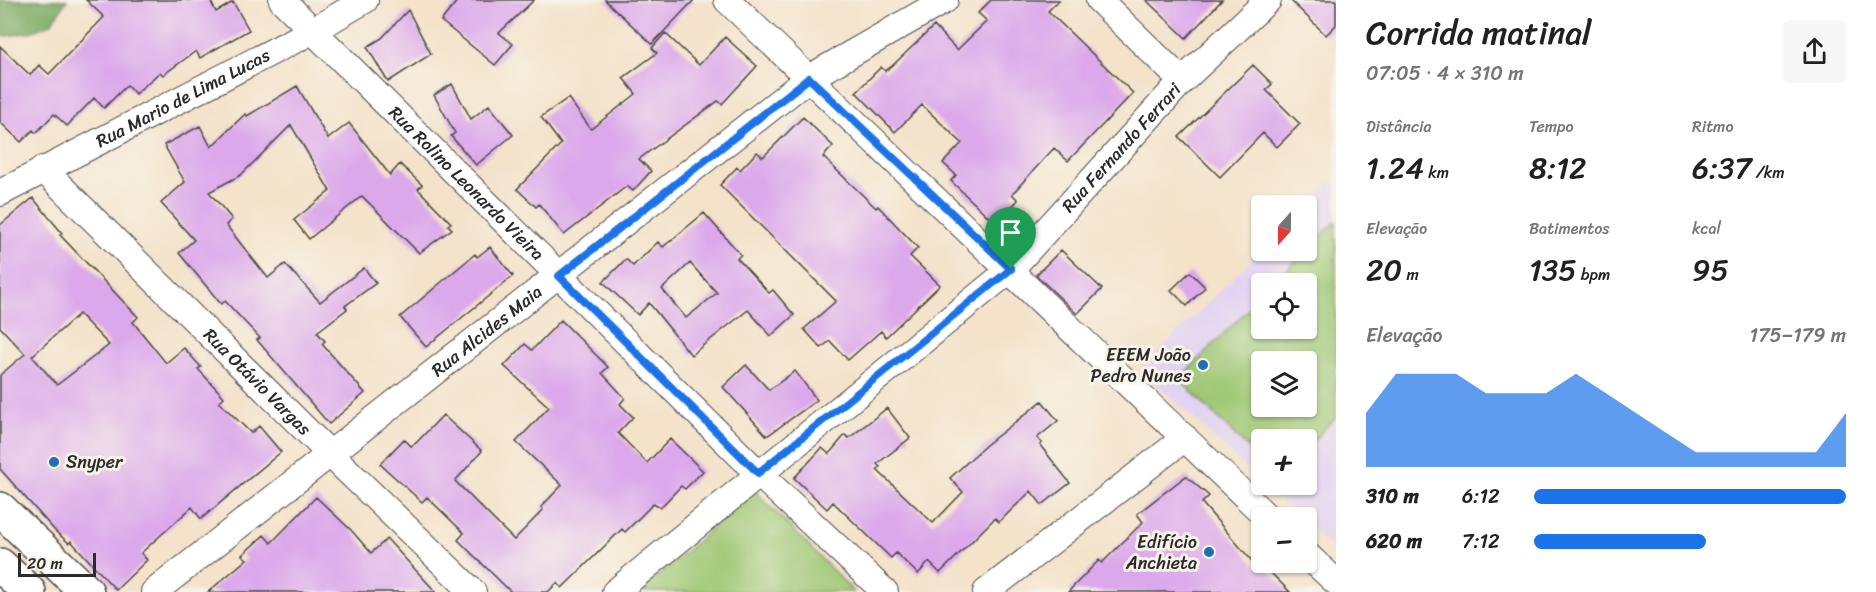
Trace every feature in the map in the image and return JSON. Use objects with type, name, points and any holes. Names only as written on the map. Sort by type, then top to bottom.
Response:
[{"type":"main road","points":[[0,509],[87,592]]},
{"type":"main road","points":[[0,565],[29,592]]},
{"type":"street","name":"Rua Rolino Leonardo Vieira","points":[[282,0],[758,473],[885,592]]},
{"type":"street","name":"Rua Mario de Lima Lucas","points":[[0,193],[314,30],[364,0]]},
{"type":"street","points":[[727,0],[1011,269],[1257,507]]},
{"type":"street","name":"Rua Alcides Maia","points":[[154,592],[809,78],[945,0]]},
{"type":"street","points":[[1099,0],[1182,81]]},
{"type":"street","name":"Rua Fernando Ferrari","points":[[615,592],[758,473],[1011,269],[1182,81],[1268,0]]},
{"type":"street","name":"Rua Otávio Vargas","points":[[43,169],[330,454],[473,592]]},
{"type":"street","points":[[986,592],[1185,438]]},
{"type":"street","points":[[1317,564],[1336,582]]},
{"type":"shaded area","name":"EEEM João Pedro Nunes","points":[[1336,177],[1336,552],[1317,534],[1317,507],[1288,507],[1275,495],[1317,495],[1317,429],[1251,429],[1251,473],[1141,369],[1251,260],[1317,261],[1317,196]]},
{"type":"green space","points":[[0,0],[67,0],[51,24],[30,32],[0,37]]},
{"type":"green space","points":[[1336,221],[1336,417],[1317,437],[1317,429],[1251,429],[1251,451],[1179,379],[1251,306],[1251,339],[1317,339],[1317,273],[1284,273],[1296,261],[1317,261],[1317,240]]},
{"type":"green space","points":[[755,491],[854,592],[639,592]]},
{"type":"building","points":[[86,0],[210,0],[216,12],[233,2],[249,30],[200,58],[196,51],[163,75],[160,72],[135,94],[127,85],[104,108],[94,98],[67,126],[54,114],[36,133],[33,130],[21,142],[0,122],[0,46],[30,75],[39,65],[49,74],[104,17]]},
{"type":"building","points":[[458,0],[534,0],[499,33],[513,44],[495,65],[441,21]]},
{"type":"building","points":[[605,0],[694,0],[652,44]]},
{"type":"building","points":[[991,0],[1059,0],[1048,11],[1133,93],[1068,161],[1054,148],[1012,194],[1018,200],[996,224],[951,181],[956,175],[943,163],[962,143],[922,105],[895,132],[856,92],[881,67],[885,71],[892,66],[934,26],[957,50],[987,21],[978,13]]},
{"type":"building","points":[[1146,0],[1222,0],[1186,38]]},
{"type":"building","points":[[1290,0],[1336,0],[1336,25],[1326,35]]},
{"type":"building","points":[[408,10],[431,54],[388,82],[367,47],[382,38]]},
{"type":"building","points":[[665,33],[699,65],[725,37],[757,66],[722,104],[718,101],[639,159],[651,171],[633,191],[627,186],[564,235],[539,204],[536,207],[517,189],[561,144],[541,117],[568,98],[591,129],[636,94],[623,78],[657,53],[652,48]]},
{"type":"building","points":[[1253,65],[1272,84],[1266,90],[1300,124],[1277,147],[1263,133],[1220,177],[1179,137]]},
{"type":"building","points":[[452,84],[471,119],[489,105],[513,135],[476,165],[451,136],[455,133],[434,95]]},
{"type":"building","points":[[297,86],[328,139],[349,123],[390,175],[400,164],[422,185],[418,189],[451,223],[448,225],[452,229],[419,253],[362,196],[309,239],[294,220],[330,191],[291,125],[241,175],[209,192],[232,219],[226,225],[268,278],[285,264],[320,302],[364,268],[376,283],[345,306],[347,309],[317,332],[325,341],[322,344],[365,393],[329,424],[257,340],[260,338],[225,301],[221,304],[179,253],[194,240],[161,203],[185,182],[164,145],[200,126],[211,147],[245,114],[247,116]]},
{"type":"building","points":[[803,117],[833,146],[823,157],[876,208],[878,206],[918,248],[910,256],[940,285],[886,337],[881,331],[848,360],[830,341],[821,348],[804,329],[836,301],[720,185],[737,167],[740,170],[757,152],[763,157]]},
{"type":"building","points":[[33,198],[62,233],[60,235],[138,317],[133,322],[166,363],[184,348],[201,367],[198,369],[224,397],[219,402],[251,433],[259,426],[281,452],[201,519],[192,507],[141,553],[147,560],[116,590],[71,541],[69,543],[56,532],[0,469],[0,375],[25,354],[0,327],[0,225]],"holes":[[[79,314],[109,345],[57,385],[32,356]]]},
{"type":"building","points":[[704,213],[741,255],[737,258],[769,293],[773,290],[794,315],[771,336],[748,310],[691,355],[649,303],[638,315],[603,282],[626,259],[633,266],[658,242],[663,247]],"holes":[[[690,263],[717,293],[686,318],[662,289]]]},
{"type":"building","points":[[490,247],[513,276],[426,347],[400,317],[475,254],[477,257]]},
{"type":"building","points":[[1061,250],[1102,289],[1077,314],[1036,275]]},
{"type":"building","points":[[1190,272],[1205,287],[1187,306],[1171,290]]},
{"type":"building","points":[[561,320],[608,367],[602,373],[625,398],[620,404],[633,417],[618,433],[647,463],[670,439],[703,471],[685,489],[681,486],[660,508],[654,503],[625,532],[622,529],[562,588],[557,583],[548,592],[511,592],[458,540],[464,533],[427,497],[422,502],[380,464],[404,439],[411,446],[416,443],[443,415],[482,451],[455,481],[514,540],[543,510],[541,507],[562,485],[516,442],[549,407],[504,366],[525,344],[532,350]]},
{"type":"building","points":[[746,365],[769,390],[795,371],[817,400],[767,436],[723,387]]},
{"type":"building","points":[[1042,401],[1058,421],[1037,438],[1070,483],[1042,505],[1031,491],[999,522],[995,518],[940,573],[929,562],[918,574],[896,553],[891,558],[833,502],[827,509],[794,478],[822,448],[829,454],[845,435],[849,438],[887,408],[910,438],[877,464],[880,467],[877,470],[933,523],[963,492],[950,478],[986,445]]},
{"type":"building","points":[[1186,476],[1209,496],[1202,503],[1251,560],[1251,573],[1271,573],[1290,592],[1068,592],[1099,560],[1102,563],[1143,522],[1137,514]]},
{"type":"building","points":[[316,497],[351,530],[371,553],[387,539],[436,592],[208,592],[247,559],[242,555],[264,535],[271,543]]},
{"type":"place","name":"EEEM João Pedro Nunes","points":[[1203,365]]},
{"type":"place","name":"Snyper","points":[[54,462]]},
{"type":"place","name":"Edifício Anchieta","points":[[1209,552]]},
{"type":"route","points":[[809,78],[1011,269],[758,473],[559,276],[809,78]]}]
